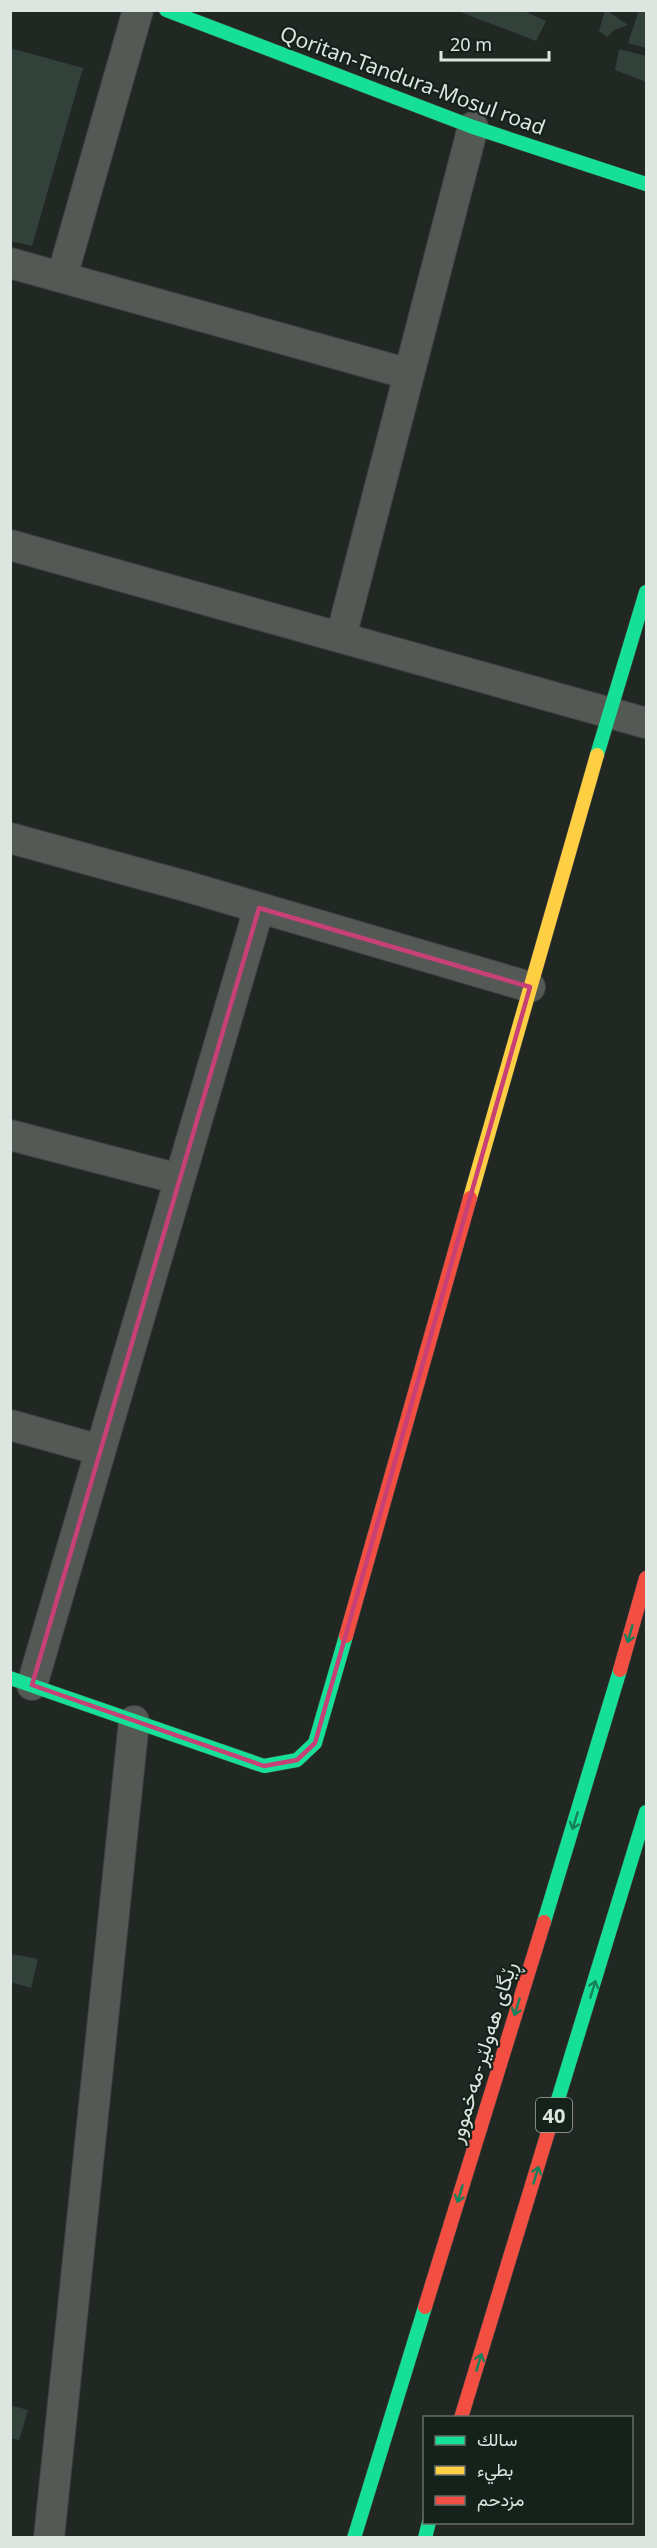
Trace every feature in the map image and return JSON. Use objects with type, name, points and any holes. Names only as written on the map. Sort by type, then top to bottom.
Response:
[{"type":"main road","name":"Qoritan-Tandura-Mosul road","points":[[166,10],[473,127],[646,184]]},
{"type":"main road","points":[[21,1682],[264,1766],[297,1760],[315,1743],[609,712],[646,592]]},
{"type":"main road","name":"ڕێگای هەولێر-مەخموور","points":[[354,2538],[598,1746],[646,1578]]},
{"type":"main road","name":"40","points":[[463,2416],[646,1812]]},
{"type":"street","points":[[62,277],[138,10]]},
{"type":"street","points":[[340,638],[473,127]]},
{"type":"street","points":[[10,262],[409,374]]},
{"type":"street","points":[[10,545],[646,723]]},
{"type":"street","points":[[10,838],[530,987]]},
{"type":"street","points":[[21,1682],[100,1450],[259,908]]},
{"type":"street","points":[[10,1136],[179,1179]]},
{"type":"street","points":[[10,1425],[100,1450]]},
{"type":"street","points":[[50,2538],[134,1721]]},
{"type":"highlighted area","points":[[259,908],[530,987],[315,1743],[297,1760],[264,1766],[32,1685]]},
{"type":"building","points":[[455,10],[522,10],[546,21],[536,41]]},
{"type":"building","points":[[605,10],[628,25],[614,30],[607,37],[599,31]]},
{"type":"building","points":[[639,10],[646,10],[646,48],[628,43]]},
{"type":"building","points":[[10,48],[83,68],[32,246],[10,241]]},
{"type":"building","points":[[619,49],[646,56],[646,82],[615,70]]},
{"type":"building","points":[[12,1954],[38,1959],[31,1988],[10,1982]]},
{"type":"building","points":[[10,2405],[28,2410],[19,2440],[10,2438]]},
{"type":"traffic: fast","points":[[166,10],[473,127],[646,184]]},
{"type":"traffic: fast","points":[[597,755],[646,592]]},
{"type":"traffic: fast","points":[[10,1678],[264,1766],[297,1760],[315,1743],[346,1636]]},
{"type":"traffic: fast","points":[[544,1922],[620,1670]]},
{"type":"traffic: fast","points":[[552,2119],[646,1812]]},
{"type":"traffic: fast","points":[[354,2538],[425,2307]]},
{"type":"traffic: fast","points":[[425,2538],[428,2524]]},
{"type":"traffic: slow","points":[[470,1198],[597,755]]},
{"type":"traffic: jam","points":[[346,1636],[470,1198]]},
{"type":"traffic: jam","points":[[620,1670],[646,1578]]},
{"type":"traffic: jam","points":[[425,2307],[544,1922]]},
{"type":"traffic: jam","points":[[462,2416],[552,2119]]}]
